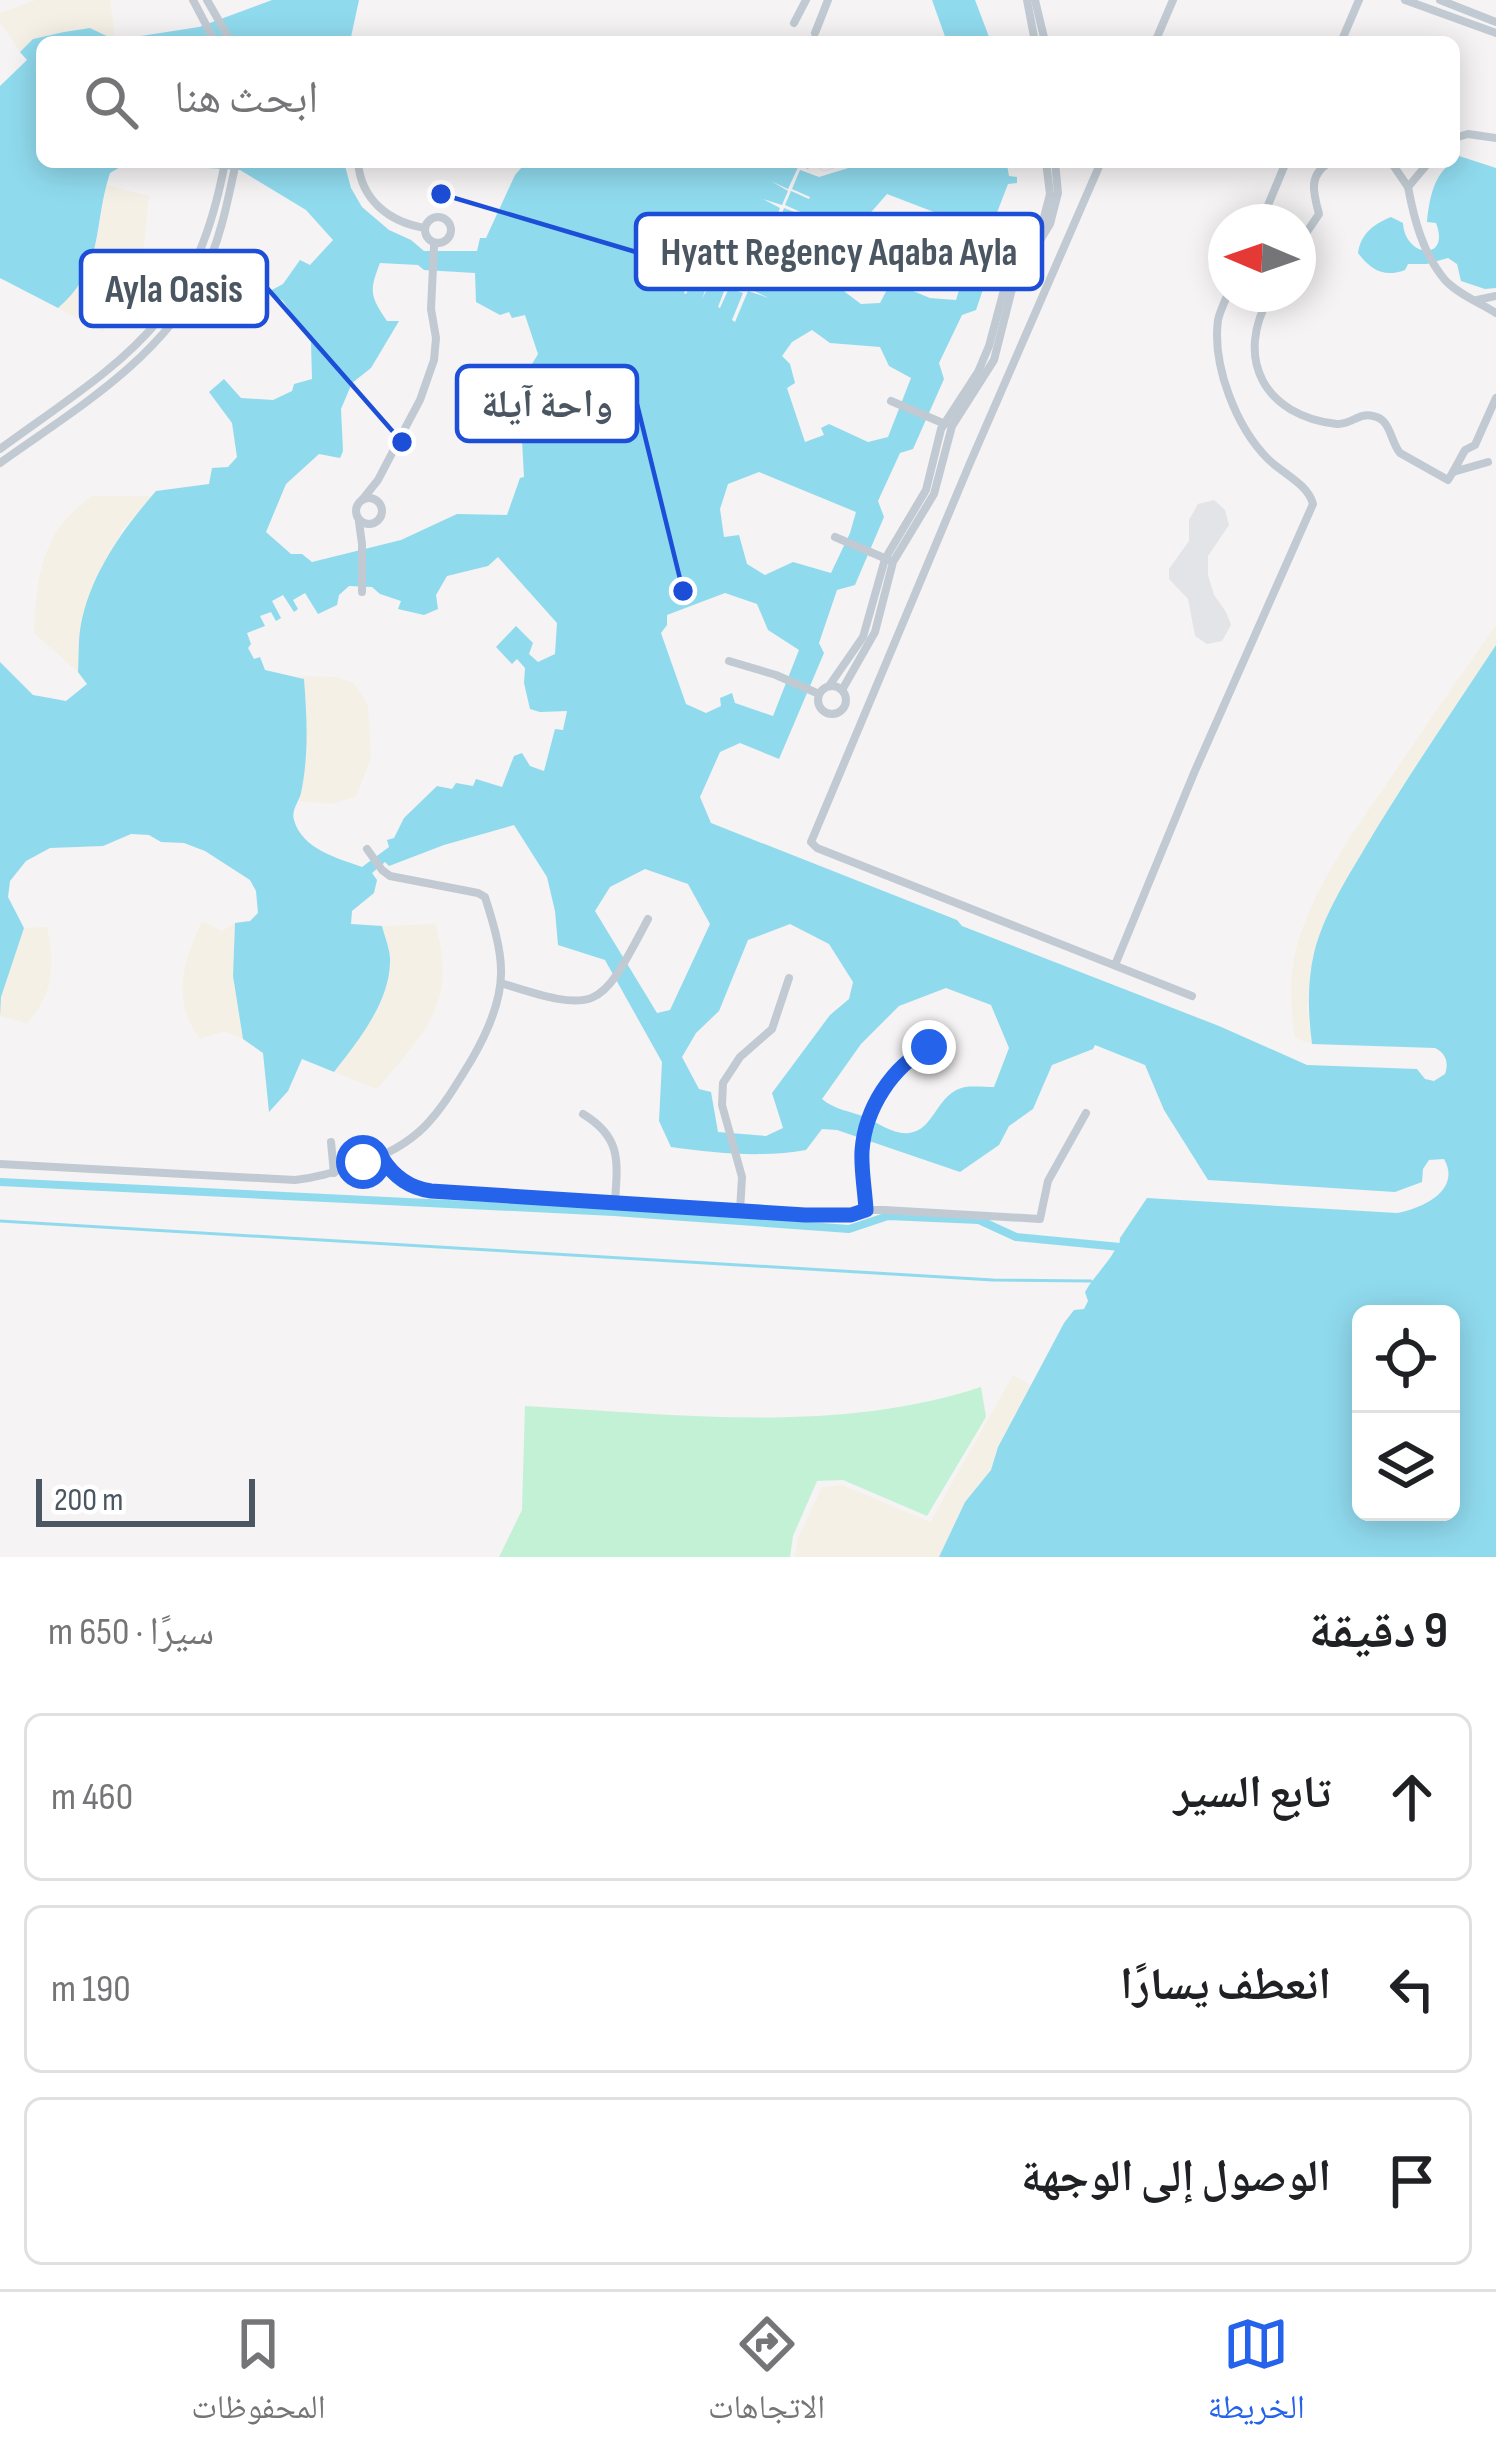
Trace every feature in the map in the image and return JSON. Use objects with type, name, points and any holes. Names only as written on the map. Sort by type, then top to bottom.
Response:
[{"type":"street","points":[[193,0],[211,36]]},
{"type":"street","points":[[208,0],[228,36]]},
{"type":"street","points":[[794,23],[806,0]]},
{"type":"street","points":[[814,33],[829,0]]},
{"type":"street","points":[[1031,0],[1034,36]]},
{"type":"street","points":[[1031,0],[1043,36]]},
{"type":"street","points":[[1157,36],[1173,0]]},
{"type":"street","points":[[1344,36],[1359,0]]},
{"type":"street","points":[[1405,0],[1496,33]]},
{"type":"street","points":[[1440,0],[1496,22]]},
{"type":"street","points":[[202,19],[215,13]]},
{"type":"street","points":[[1460,136],[1496,138]]},
{"type":"street","points":[[359,168],[376,205],[404,224],[425,228]]},
{"type":"street","points":[[729,662],[815,692],[829,686],[863,637],[886,559],[923,497],[943,423],[986,355],[1009,284],[1045,218],[1050,168]]},
{"type":"street","points":[[1098,168],[811,838],[813,846],[1192,996]]},
{"type":"street","points":[[1269,204],[1282,168]]},
{"type":"street","points":[[1316,218],[1312,184],[1323,168]]},
{"type":"street","points":[[1395,168],[1408,187],[1416,226],[1442,274],[1496,313]]},
{"type":"street","points":[[1408,187],[1424,168]]},
{"type":"street","points":[[0,449],[110,369],[155,327],[198,259],[227,170]]},
{"type":"street","points":[[0,463],[129,369],[163,335],[208,263],[227,170]]},
{"type":"street","points":[[425,228],[435,217],[448,221],[451,236],[435,244]]},
{"type":"street","points":[[425,228],[435,244]]},
{"type":"street","points":[[900,242],[1009,284]]},
{"type":"street","points":[[362,592],[362,542],[356,509],[378,480],[434,360],[436,338],[430,309],[435,244]]},
{"type":"street","points":[[1476,301],[1496,296]]},
{"type":"street","points":[[1115,964],[1313,504],[1309,493],[1257,447],[1229,397],[1218,344],[1220,312]]},
{"type":"street","points":[[1260,312],[1256,350],[1262,380],[1279,404],[1306,417],[1345,425],[1373,416],[1388,426],[1400,453],[1448,480],[1465,450],[1475,445],[1496,398]]},
{"type":"street","points":[[891,401],[943,423]]},
{"type":"street","points":[[1453,472],[1488,462]]},
{"type":"street","points":[[362,542],[381,515],[378,480]]},
{"type":"street","points":[[362,500],[373,499],[380,506]]},
{"type":"street","points":[[359,520],[372,524]]},
{"type":"street","points":[[835,537],[886,559]]},
{"type":"street","points":[[815,692],[827,714],[837,714],[846,703],[842,690],[872,640],[886,559]]},
{"type":"street","points":[[829,686],[842,690]]},
{"type":"street","points":[[0,1164],[283,1180],[334,1173],[382,1158],[421,1129],[453,1091],[482,1042],[493,1016],[502,964],[485,897],[390,876],[367,849]]},
{"type":"street","points":[[501,983],[552,1000],[596,997],[613,983],[648,919]]},
{"type":"street","points":[[740,1211],[742,1178],[722,1105],[723,1083],[740,1057],[772,1029],[789,978]]},
{"type":"street","points":[[866,1210],[864,1142],[871,1114],[896,1072],[943,1039]]},
{"type":"street","points":[[382,1158],[398,1178],[424,1190],[829,1216],[866,1210],[1040,1219],[1048,1181],[1086,1113]]},
{"type":"street","points":[[583,1114],[603,1127],[614,1146],[615,1201]]},
{"type":"street","points":[[331,1142],[334,1173]]},
{"type":"shaded area","points":[[1214,500],[1225,510],[1229,525],[1208,556],[1208,575],[1231,625],[1222,641],[1207,644],[1195,636],[1188,599],[1169,579],[1169,569],[1189,541],[1189,520],[1198,504]]},
{"type":"green space","points":[[981,1387],[986,1417],[927,1516],[843,1480],[817,1481],[793,1536],[790,1557],[499,1557],[522,1510],[525,1406],[697,1416],[812,1416],[926,1402]]},
{"type":"sand","points":[[36,0],[110,0],[114,36],[36,36],[36,45],[20,52],[0,22],[0,13]]},
{"type":"sand","points":[[106,185],[149,196],[144,245],[128,293],[103,332],[58,308],[88,267]]},
{"type":"sand","points":[[91,496],[152,496],[122,530],[81,625],[78,672],[34,633],[36,604],[40,575],[55,535]]},
{"type":"sand","points":[[1496,625],[1496,645],[1398,792],[1326,919],[1310,973],[1307,1007],[1312,1044],[1295,1038],[1292,969],[1323,882]]},
{"type":"sand","points":[[297,676],[353,682],[368,705],[371,759],[356,796],[332,804],[299,801],[306,711],[304,680]]},
{"type":"sand","points":[[202,921],[222,931],[235,923],[233,976],[243,1039],[224,1031],[200,1039],[185,1010],[185,966]]},
{"type":"sand","points":[[435,924],[443,975],[440,996],[422,1033],[377,1089],[334,1072],[371,1021],[384,993],[390,958],[382,926]]},
{"type":"sand","points":[[47,927],[51,966],[43,1001],[27,1023],[0,1016],[1,997],[24,928]]},
{"type":"sand","points":[[1013,1375],[1031,1385],[991,1470],[965,1502],[939,1557],[795,1557],[798,1538],[822,1487],[842,1485],[930,1522]]},
{"type":"water","points":[[272,0],[359,0],[351,36],[141,36],[199,27]]},
{"type":"water","points":[[932,0],[975,0],[989,36],[945,36]]},
{"type":"water","points":[[90,28],[107,36],[46,36]]},
{"type":"water","points":[[36,38],[36,168],[118,168],[110,173],[91,261],[73,293],[58,308],[0,278],[0,86],[27,60],[20,52]]},
{"type":"water","points":[[1460,156],[1496,168],[1496,288],[1461,281],[1457,264],[1448,258],[1384,273],[1358,253],[1369,230],[1391,217],[1403,223],[1418,249],[1433,249],[1439,236],[1436,223],[1427,222],[1437,180],[1446,168],[1460,168]]},
{"type":"water","points":[[208,168],[346,168],[362,207],[389,230],[424,251],[477,251],[521,168],[1008,168],[1017,183],[1008,184],[993,223],[1002,233],[976,310],[962,315],[939,363],[944,379],[913,449],[900,453],[878,501],[884,517],[855,585],[837,590],[819,643],[824,653],[779,759],[740,743],[720,752],[700,797],[711,823],[1307,1065],[1417,1069],[1434,1081],[1445,1074],[1444,1056],[1435,1048],[1312,1044],[1312,965],[1336,898],[1496,645],[1496,1557],[939,1557],[965,1502],[991,1470],[998,1447],[1064,1323],[1074,1310],[1084,1309],[1085,1292],[1119,1249],[1120,1238],[1147,1198],[1397,1213],[1428,1202],[1444,1189],[1448,1170],[1444,1159],[1429,1160],[1422,1182],[1395,1192],[1208,1180],[1164,1110],[1145,1065],[1095,1045],[1052,1065],[1033,1109],[1009,1126],[999,1145],[960,1172],[837,1130],[822,1129],[806,1150],[789,1152],[738,1154],[671,1147],[659,1121],[662,1062],[605,960],[558,945],[547,877],[514,825],[389,866],[385,862],[372,873],[377,880],[374,893],[352,911],[351,924],[382,926],[390,963],[378,1007],[334,1072],[302,1059],[288,1091],[269,1112],[263,1053],[243,1039],[233,976],[235,923],[250,921],[258,913],[256,891],[250,880],[184,843],[131,834],[103,846],[50,848],[26,861],[10,881],[8,897],[24,928],[1,997],[0,1016],[0,662],[33,695],[66,701],[87,684],[78,672],[81,624],[92,587],[120,536],[156,491],[209,484],[212,468],[228,467],[237,457],[232,423],[209,392],[224,379],[241,398],[273,400],[292,391],[294,384],[312,379],[311,342],[283,301],[268,292],[283,284],[300,260],[310,265],[333,240],[306,210],[240,170]],"holes":[[[887,194],[978,229],[956,300],[930,298],[891,282],[880,303],[861,304],[845,292],[840,264],[852,256],[845,242]],[[380,263],[418,265],[424,270],[475,273],[476,302],[500,315],[525,315],[538,354],[519,386],[524,477],[507,515],[457,514],[401,540],[312,562],[302,554],[291,554],[266,532],[286,484],[319,454],[340,458],[341,409],[352,383],[371,368],[399,321],[387,321],[374,299]],[[812,330],[830,343],[880,347],[889,366],[911,378],[888,437],[868,442],[829,424],[821,428],[824,435],[805,442],[787,388],[795,383],[790,364],[782,356],[792,342]],[[759,472],[856,512],[831,573],[793,562],[765,575],[747,564],[739,535],[724,537],[720,509],[728,484]],[[498,557],[557,623],[555,654],[538,662],[529,654],[533,643],[516,626],[496,647],[512,664],[517,659],[525,668],[530,709],[567,711],[563,730],[555,729],[544,771],[530,766],[522,753],[514,756],[502,787],[476,779],[473,786],[437,786],[404,818],[394,838],[387,840],[389,847],[362,867],[322,851],[304,838],[293,816],[305,764],[304,679],[265,670],[260,657],[254,659],[248,648],[247,633],[265,626],[260,616],[271,612],[276,621],[281,618],[272,601],[283,595],[294,612],[298,609],[293,600],[305,593],[318,614],[337,605],[339,595],[349,586],[372,587],[401,601],[398,609],[424,615],[438,609],[436,595],[447,576],[488,566]],[[725,593],[757,604],[768,630],[799,650],[773,716],[735,703],[732,693],[706,713],[686,704],[661,633],[667,615]],[[645,869],[688,884],[710,924],[670,1010],[657,1013],[595,911],[610,887]],[[790,924],[829,944],[853,982],[849,999],[830,1015],[772,1093],[783,1128],[766,1136],[718,1132],[711,1092],[699,1089],[682,1057],[696,1033],[719,1011],[748,940]],[[946,988],[991,1005],[1009,1048],[994,1087],[955,1091],[925,1125],[909,1133],[822,1099],[861,1044],[899,1006]]]},
{"type":"pier","points":[[798,168],[848,168],[819,177],[800,170],[792,189],[810,197],[791,191],[785,205],[803,213],[784,208],[779,221],[797,231],[777,224],[771,237],[792,247],[770,241],[764,255],[784,265],[762,258],[757,272],[777,282],[755,275],[750,289],[769,298],[748,291],[735,322],[743,293],[729,288],[720,308],[726,286],[712,280],[702,299],[709,280],[696,274],[686,294],[692,273],[679,266],[669,287],[666,285],[685,241],[680,264],[694,269],[703,249],[696,270],[710,276],[722,257],[714,277],[727,283],[737,262],[732,284],[745,290],[766,241],[750,230],[768,237],[773,224],[757,213],[775,221],[780,208],[763,199],[782,205],[788,191],[771,181],[788,189]]},
{"type":"waterway","points":[[0,1182],[614,1212],[849,1229],[888,1216],[979,1220],[1016,1237],[1120,1247]]},
{"type":"waterway","points":[[0,1221],[993,1280],[1091,1281]]},
{"type":"place","name":"Hyatt Regency Aqaba Ayla","points":[[441,194]]},
{"type":"place","name":"Ayla Oasis","points":[[402,442]]},
{"type":"place","name":"واحة آيلة","points":[[683,591]]},
{"type":"route","points":[[363,1162],[382,1158],[406,1183],[431,1191],[851,1215],[866,1210],[862,1153],[871,1114],[896,1072],[929,1047]]}]
